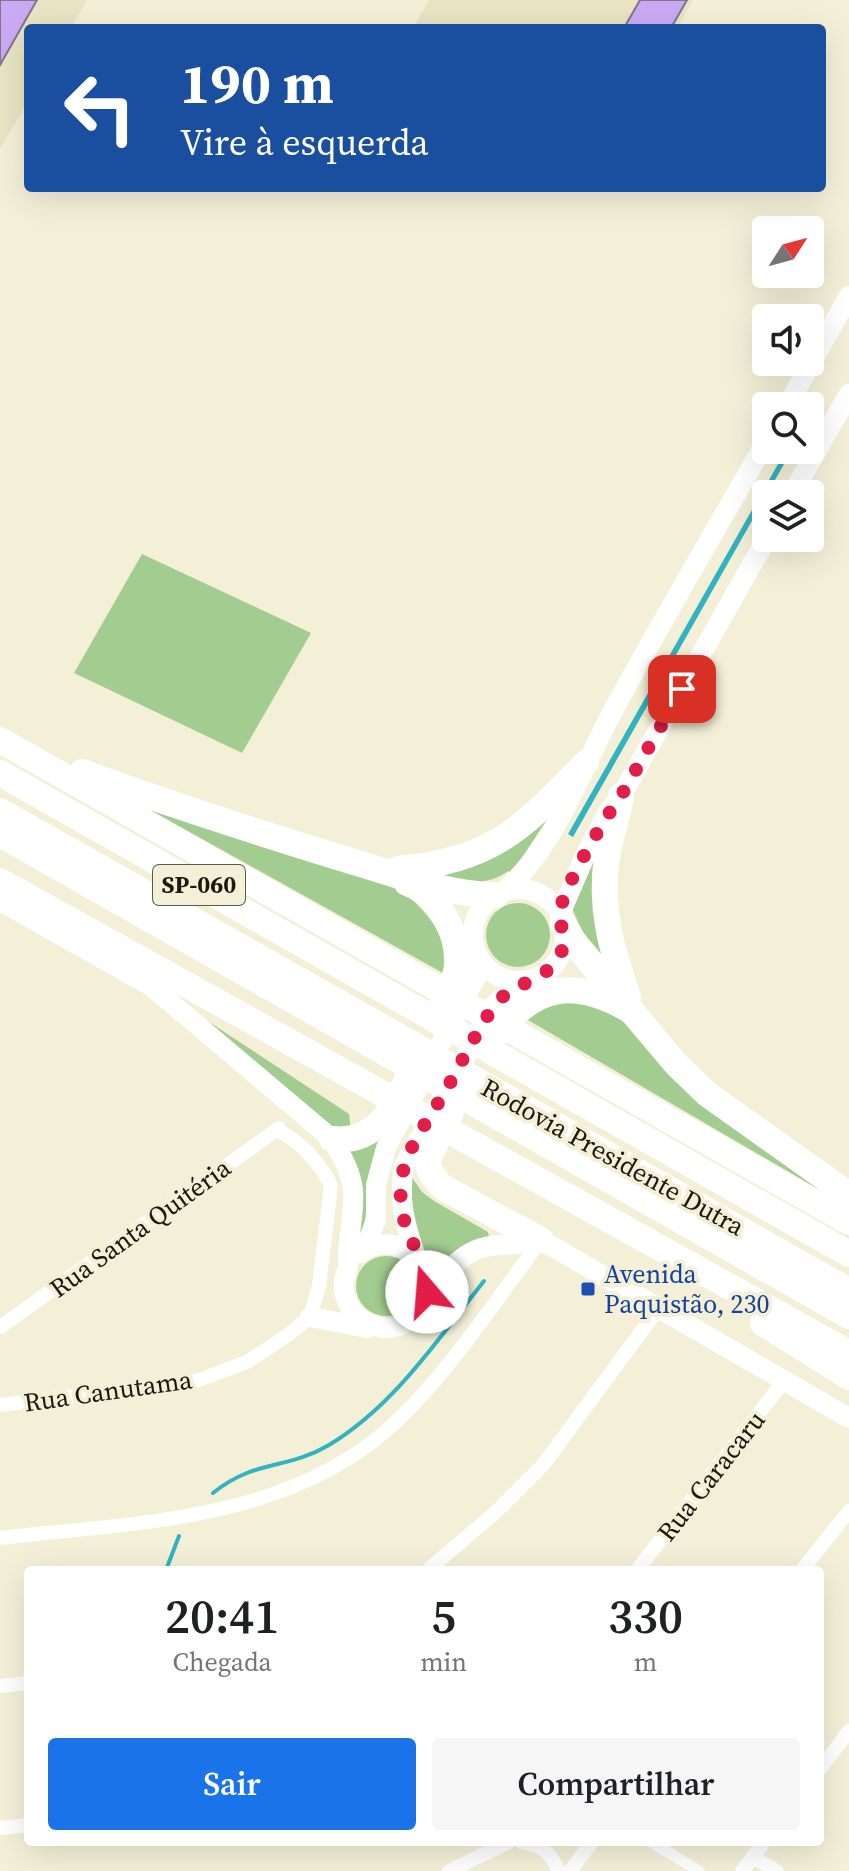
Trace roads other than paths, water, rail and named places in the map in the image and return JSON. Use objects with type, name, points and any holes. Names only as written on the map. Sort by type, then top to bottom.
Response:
[{"type":"highway","points":[[5,743],[214,820],[461,892],[500,893]]},
{"type":"highway","points":[[5,743],[849,1222]]},
{"type":"highway","points":[[382,870],[428,866],[476,852],[499,841],[545,807],[586,763]]},
{"type":"highway","name":"SP-060","points":[[0,773],[849,1254]]},
{"type":"highway","points":[[621,796],[608,854],[605,910],[610,947],[633,1012]]},
{"type":"highway","name":"Rodovia Presidente Dutra","points":[[0,811],[498,1104],[849,1291]]},
{"type":"highway","name":"Rodovia Presidente Dutra","points":[[0,834],[376,1035]]},
{"type":"highway","points":[[332,1139],[349,1141],[359,1138],[373,1131],[390,1111],[457,969],[450,928],[436,904],[413,885],[382,870]]},
{"type":"highway","points":[[0,881],[849,1353]]},
{"type":"highway","points":[[561,919],[575,944],[676,1064],[707,1094],[849,1195]]},
{"type":"highway","points":[[541,1240],[442,1187],[427,1164],[428,1159],[494,1036],[523,1007],[559,990],[585,990],[605,996],[633,1012]]},
{"type":"highway","name":"Rodovia Presidente Dutra","points":[[498,1104],[849,1316]]},
{"type":"highway","points":[[664,1248],[743,1310],[849,1377]]},
{"type":"main road","points":[[795,392],[849,296]]},
{"type":"main road","points":[[800,480],[849,394]]},
{"type":"main road","points":[[349,1265],[366,1248],[376,1219],[376,1185],[380,1163],[477,975],[473,936],[476,917],[526,872],[579,784],[586,763],[754,464]]},
{"type":"main road","points":[[561,919],[585,856],[608,812],[621,796],[759,552]]},
{"type":"main road","points":[[310,1317],[344,1321],[363,1328],[394,1327],[410,1321],[421,1309],[427,1292],[425,1271],[416,1257],[403,1219],[401,1183],[404,1166],[495,1004],[525,981],[547,972],[555,963],[564,941],[561,919],[548,900],[532,891],[500,893]]},
{"type":"main road","points":[[0,901],[151,986],[332,1139],[348,1171],[353,1191],[352,1231],[347,1256],[349,1265],[344,1289],[349,1307],[363,1321],[378,1327]]},
{"type":"main road","points":[[477,953],[483,963],[502,978],[525,981]]},
{"type":"main road","points":[[427,1292],[455,1264],[480,1248],[541,1240],[849,1418]]},
{"type":"main road","points":[[366,1248],[396,1245],[416,1257]]},
{"type":"street","name":"Rua Santa Quitéria","points":[[0,1327],[278,1129],[303,1148],[331,1186],[319,1286],[310,1317]]},
{"type":"street","points":[[0,1538],[192,1516],[260,1500],[313,1480],[363,1451],[399,1420],[438,1376],[541,1240]]},
{"type":"street","points":[[433,1566],[497,1511],[543,1465],[658,1309]]},
{"type":"street","name":"Rua Canutama","points":[[0,1405],[196,1381],[247,1362],[310,1317]]},
{"type":"street","name":"Rua Caracaru","points":[[640,1566],[784,1381]]},
{"type":"street","points":[[805,1566],[849,1511]]},
{"type":"street","points":[[0,1686],[24,1683]]},
{"type":"street","points":[[824,1764],[849,1731]]},
{"type":"street","points":[[0,1828],[24,1825]]},
{"type":"street","points":[[449,1871],[501,1846]]},
{"type":"street","points":[[534,1846],[543,1849],[554,1859],[558,1871]]},
{"type":"street","points":[[570,1871],[589,1846]]},
{"type":"street","points":[[658,1846],[699,1871]]},
{"type":"street","points":[[742,1871],[761,1846]]},
{"type":"street","points":[[753,1857],[777,1871]]},
{"type":"water","points":[[778,464],[784,464],[775,480],[769,480]]},
{"type":"water","points":[[752,510],[752,521],[573,837],[568,834]]},
{"type":"waterway","points":[[213,1493],[228,1482],[257,1469],[314,1453],[352,1429],[414,1370],[484,1281]]},
{"type":"waterway","points":[[168,1566],[179,1536]]},
{"type":"place","name":"Avenida Paquistão, 230","points":[[588,1289]]}]
